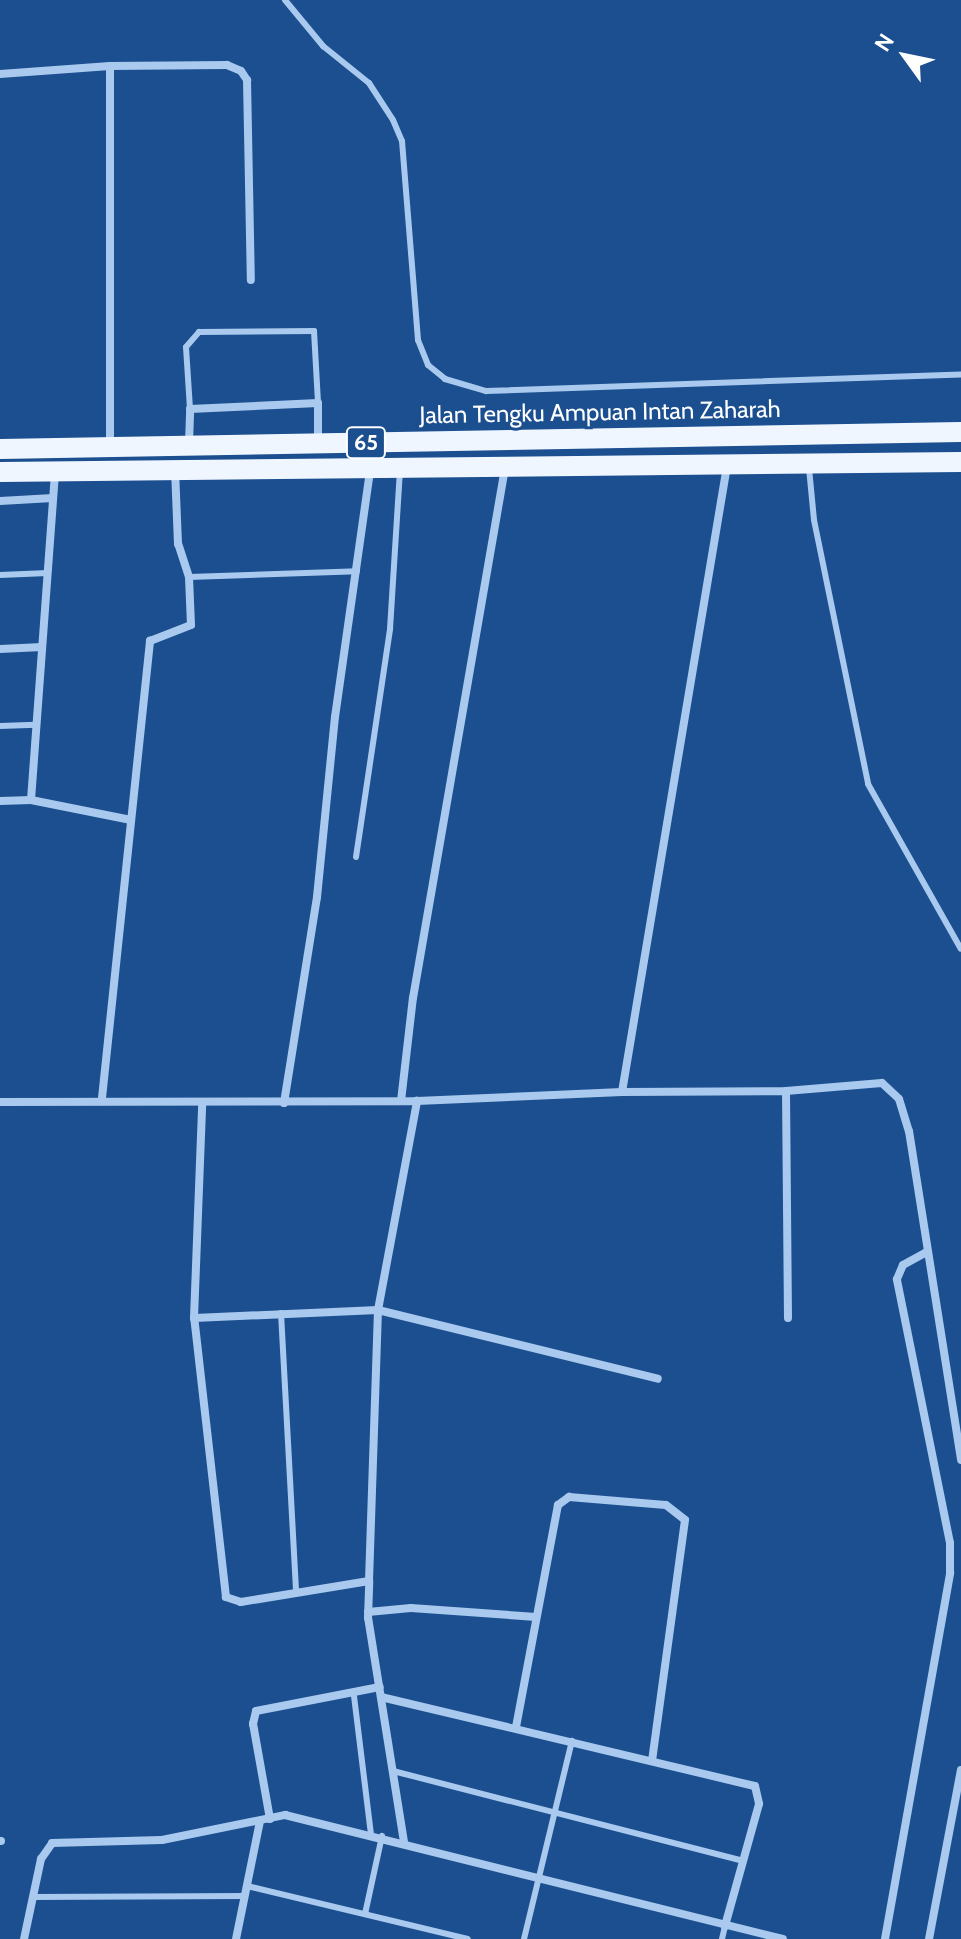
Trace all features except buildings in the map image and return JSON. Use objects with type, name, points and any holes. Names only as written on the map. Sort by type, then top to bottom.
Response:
[{"type":"main road","name":"Jalan Tengku Ampuan Intan Zaharah","points":[[0,449],[110,443],[318,444],[961,432]]},
{"type":"main road","points":[[727,465],[732,435]]},
{"type":"main road","name":"65","points":[[0,472],[961,462]]},
{"type":"street","points":[[0,74],[110,66],[227,65],[245,75],[251,280]]},
{"type":"street","points":[[110,66],[110,443]]},
{"type":"street","points":[[189,443],[190,409],[318,403],[318,444]]},
{"type":"street","points":[[622,1092],[727,465]]},
{"type":"street","points":[[401,1101],[413,998],[505,468]]},
{"type":"street","points":[[284,1103],[317,897],[335,717],[370,469]]},
{"type":"street","points":[[31,800],[56,470]]},
{"type":"street","points":[[102,1098],[150,641],[191,625],[189,577],[178,544],[175,470]]},
{"type":"street","points":[[0,501],[53,498]]},
{"type":"street","points":[[0,649],[42,647]]},
{"type":"street","points":[[0,801],[31,800],[131,820]]},
{"type":"street","points":[[0,1102],[102,1098],[202,1105],[417,1101],[622,1092],[786,1091],[874,1081],[893,1091],[909,1131],[961,1460]]},
{"type":"street","points":[[786,1091],[788,1318]]},
{"type":"street","points":[[404,1842],[368,1612],[378,1310],[417,1101]]},
{"type":"street","points":[[202,1105],[194,1318],[224,1592],[241,1602],[369,1581]]},
{"type":"street","points":[[885,1939],[950,1573],[950,1543],[897,1279],[903,1265],[926,1252]]},
{"type":"street","points":[[194,1318],[378,1310],[658,1379]]},
{"type":"street","points":[[516,1727],[555,1513],[563,1500],[666,1505],[682,1514],[652,1761]]},
{"type":"street","points":[[368,1612],[411,1608],[536,1617]]},
{"type":"street","points":[[236,1939],[265,1820],[253,1724],[256,1711],[381,1692],[755,1786],[759,1804],[725,1926]]},
{"type":"street","points":[[929,1939],[961,1770]]},
{"type":"street","points":[[24,1939],[41,1859],[62,1839],[162,1840],[296,1816],[404,1842],[540,1883],[783,1939]]},
{"type":"lane","points":[[285,0],[323,46],[369,83],[393,120],[402,141],[418,340],[428,365],[445,379],[486,391],[961,374]]},
{"type":"lane","points":[[190,409],[186,347],[199,332],[314,331],[318,403]]},
{"type":"lane","points":[[808,465],[814,520],[868,784],[961,949]]},
{"type":"lane","points":[[356,857],[390,629],[400,469]]},
{"type":"lane","points":[[189,577],[358,571]]},
{"type":"lane","points":[[0,575],[48,573]]},
{"type":"lane","points":[[0,726],[36,725]]},
{"type":"lane","points":[[281,1312],[296,1593]]},
{"type":"lane","points":[[354,1696],[371,1834]]},
{"type":"lane","points":[[524,1939],[572,1741]]},
{"type":"lane","points":[[393,1771],[743,1861]]},
{"type":"lane","points":[[365,1914],[382,1836]]},
{"type":"lane","points":[[33,1897],[246,1891],[365,1914],[468,1939]]},
{"type":"lane","points":[[722,1939],[725,1926]]}]
